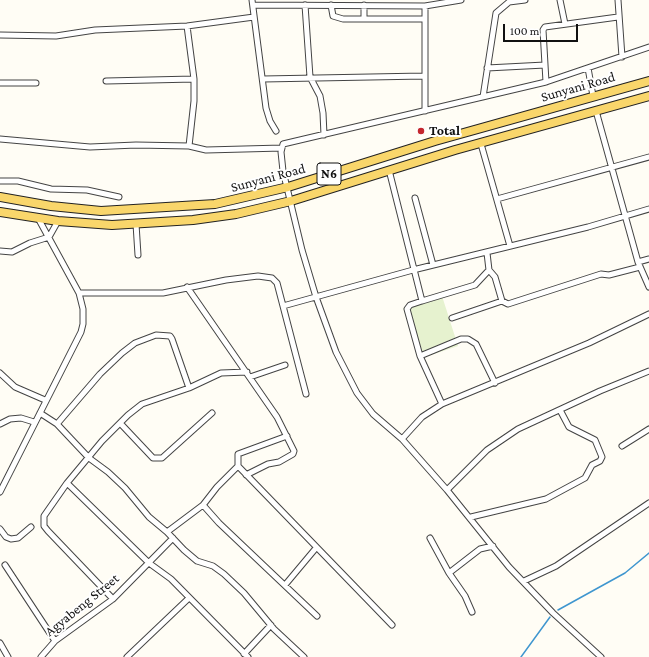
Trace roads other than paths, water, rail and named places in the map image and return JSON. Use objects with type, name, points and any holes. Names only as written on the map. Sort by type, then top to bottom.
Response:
[{"type":"main road","name":"Sunyani Road","points":[[0,198],[51,206],[101,211],[215,204],[288,187],[435,141],[649,81]]},
{"type":"main road","name":"N6","points":[[0,212],[58,221],[136,224],[222,216],[291,201],[389,170],[649,96]]},
{"type":"street","points":[[276,131],[270,121],[266,108],[252,2],[305,5],[413,3],[425,6],[460,0]]},
{"type":"street","points":[[483,97],[496,13],[509,2],[525,0]]},
{"type":"street","points":[[560,0],[565,24]]},
{"type":"street","points":[[618,0],[618,18],[622,57]]},
{"type":"street","points":[[305,5],[310,77],[320,96],[324,135]]},
{"type":"street","points":[[331,5],[333,16],[343,19],[425,19]]},
{"type":"street","points":[[364,5],[364,18]]},
{"type":"street","points":[[425,6],[425,110]]},
{"type":"street","points":[[0,35],[56,36],[95,30],[187,26],[254,17]]},
{"type":"street","points":[[546,82],[544,28],[618,18]]},
{"type":"street","points":[[187,26],[194,79],[194,100],[189,146]]},
{"type":"street","points":[[601,657],[553,613],[507,564],[471,517],[402,439],[373,414],[357,393],[336,352],[316,297],[302,250],[283,171],[282,148],[284,144],[546,82],[649,47]]},
{"type":"street","points":[[487,68],[545,65]]},
{"type":"street","points":[[588,68],[593,96]]},
{"type":"street","points":[[263,79],[424,76]]},
{"type":"street","points":[[106,81],[194,79]]},
{"type":"street","points":[[0,83],[36,83]]},
{"type":"street","points":[[596,111],[639,265],[649,288]]},
{"type":"street","points":[[0,139],[90,147],[136,145],[189,146],[206,150],[282,148]]},
{"type":"street","points":[[481,144],[510,246]]},
{"type":"street","points":[[497,200],[649,158]]},
{"type":"street","points":[[389,170],[422,301]]},
{"type":"street","points":[[0,181],[18,181],[51,189],[87,190],[119,197]]},
{"type":"street","points":[[415,198],[433,265]]},
{"type":"street","points":[[283,306],[413,270],[487,253],[649,209]]},
{"type":"street","points":[[0,492],[34,422],[40,413],[45,400],[81,332],[84,309],[80,293],[38,218]]},
{"type":"street","points":[[0,251],[12,252],[30,243],[49,237],[58,221]]},
{"type":"street","points":[[136,224],[138,255]]},
{"type":"street","points":[[487,253],[489,270],[495,277],[502,301]]},
{"type":"street","points":[[452,318],[502,301],[508,304],[601,274],[609,275],[639,265],[649,259]]},
{"type":"street","points":[[442,404],[420,356],[407,309],[410,305],[472,286],[489,270]]},
{"type":"street","points":[[80,293],[163,293],[186,287],[226,280],[268,276],[275,280],[306,394]]},
{"type":"street","points":[[186,287],[277,417],[294,451],[293,454],[279,462],[268,464],[246,475]]},
{"type":"street","points":[[402,439],[422,417],[442,404],[495,383],[622,328],[649,314]]},
{"type":"street","points":[[57,424],[100,374],[122,353],[135,343],[156,335],[170,336],[172,339],[189,388]]},
{"type":"street","points":[[420,356],[461,339],[468,339],[476,344],[495,383]]},
{"type":"street","points":[[114,599],[44,526],[44,516],[67,483],[120,423],[142,404],[189,388],[221,373],[248,374],[285,365]]},
{"type":"street","points":[[447,490],[496,442],[518,429],[600,391],[649,371]]},
{"type":"street","points":[[0,373],[15,387],[45,400]]},
{"type":"street","points":[[471,517],[546,499],[585,478],[592,465],[600,461],[602,457],[595,440],[569,427],[560,410]]},
{"type":"street","points":[[40,413],[57,424],[89,458],[114,477],[135,498],[149,517],[197,561],[213,566],[224,574],[244,593],[270,625],[304,657]]},
{"type":"street","points":[[120,423],[153,458],[162,458],[212,413]]},
{"type":"street","points":[[0,424],[10,419],[21,418],[34,422]]},
{"type":"street","points":[[622,446],[649,429]]},
{"type":"street","points":[[287,436],[238,454],[238,466],[392,625]]},
{"type":"street","points":[[167,532],[203,505],[217,487],[238,466]]},
{"type":"street","points":[[67,483],[149,563],[171,579],[246,656],[270,625]]},
{"type":"street","points":[[524,581],[556,566],[649,503]]},
{"type":"street","points":[[203,505],[219,523],[317,616]]},
{"type":"street","points":[[0,529],[6,537],[11,539],[18,538],[31,527]]},
{"type":"street","name":"Agyabeng Street","points":[[41,657],[55,641],[114,599],[173,538]]},
{"type":"street","points":[[430,538],[449,573],[465,596],[472,612]]},
{"type":"street","points":[[449,573],[480,549],[493,546]]},
{"type":"street","points":[[285,585],[316,548]]},
{"type":"street","points":[[5,566],[55,641]]},
{"type":"street","points":[[127,657],[189,598]]},
{"type":"street","points":[[0,643],[8,657]]},
{"type":"waterway","points":[[558,610],[625,573],[649,553]]},
{"type":"waterway","points":[[521,657],[550,617]]},
{"type":"place","name":"Total","points":[[421,131]]}]
